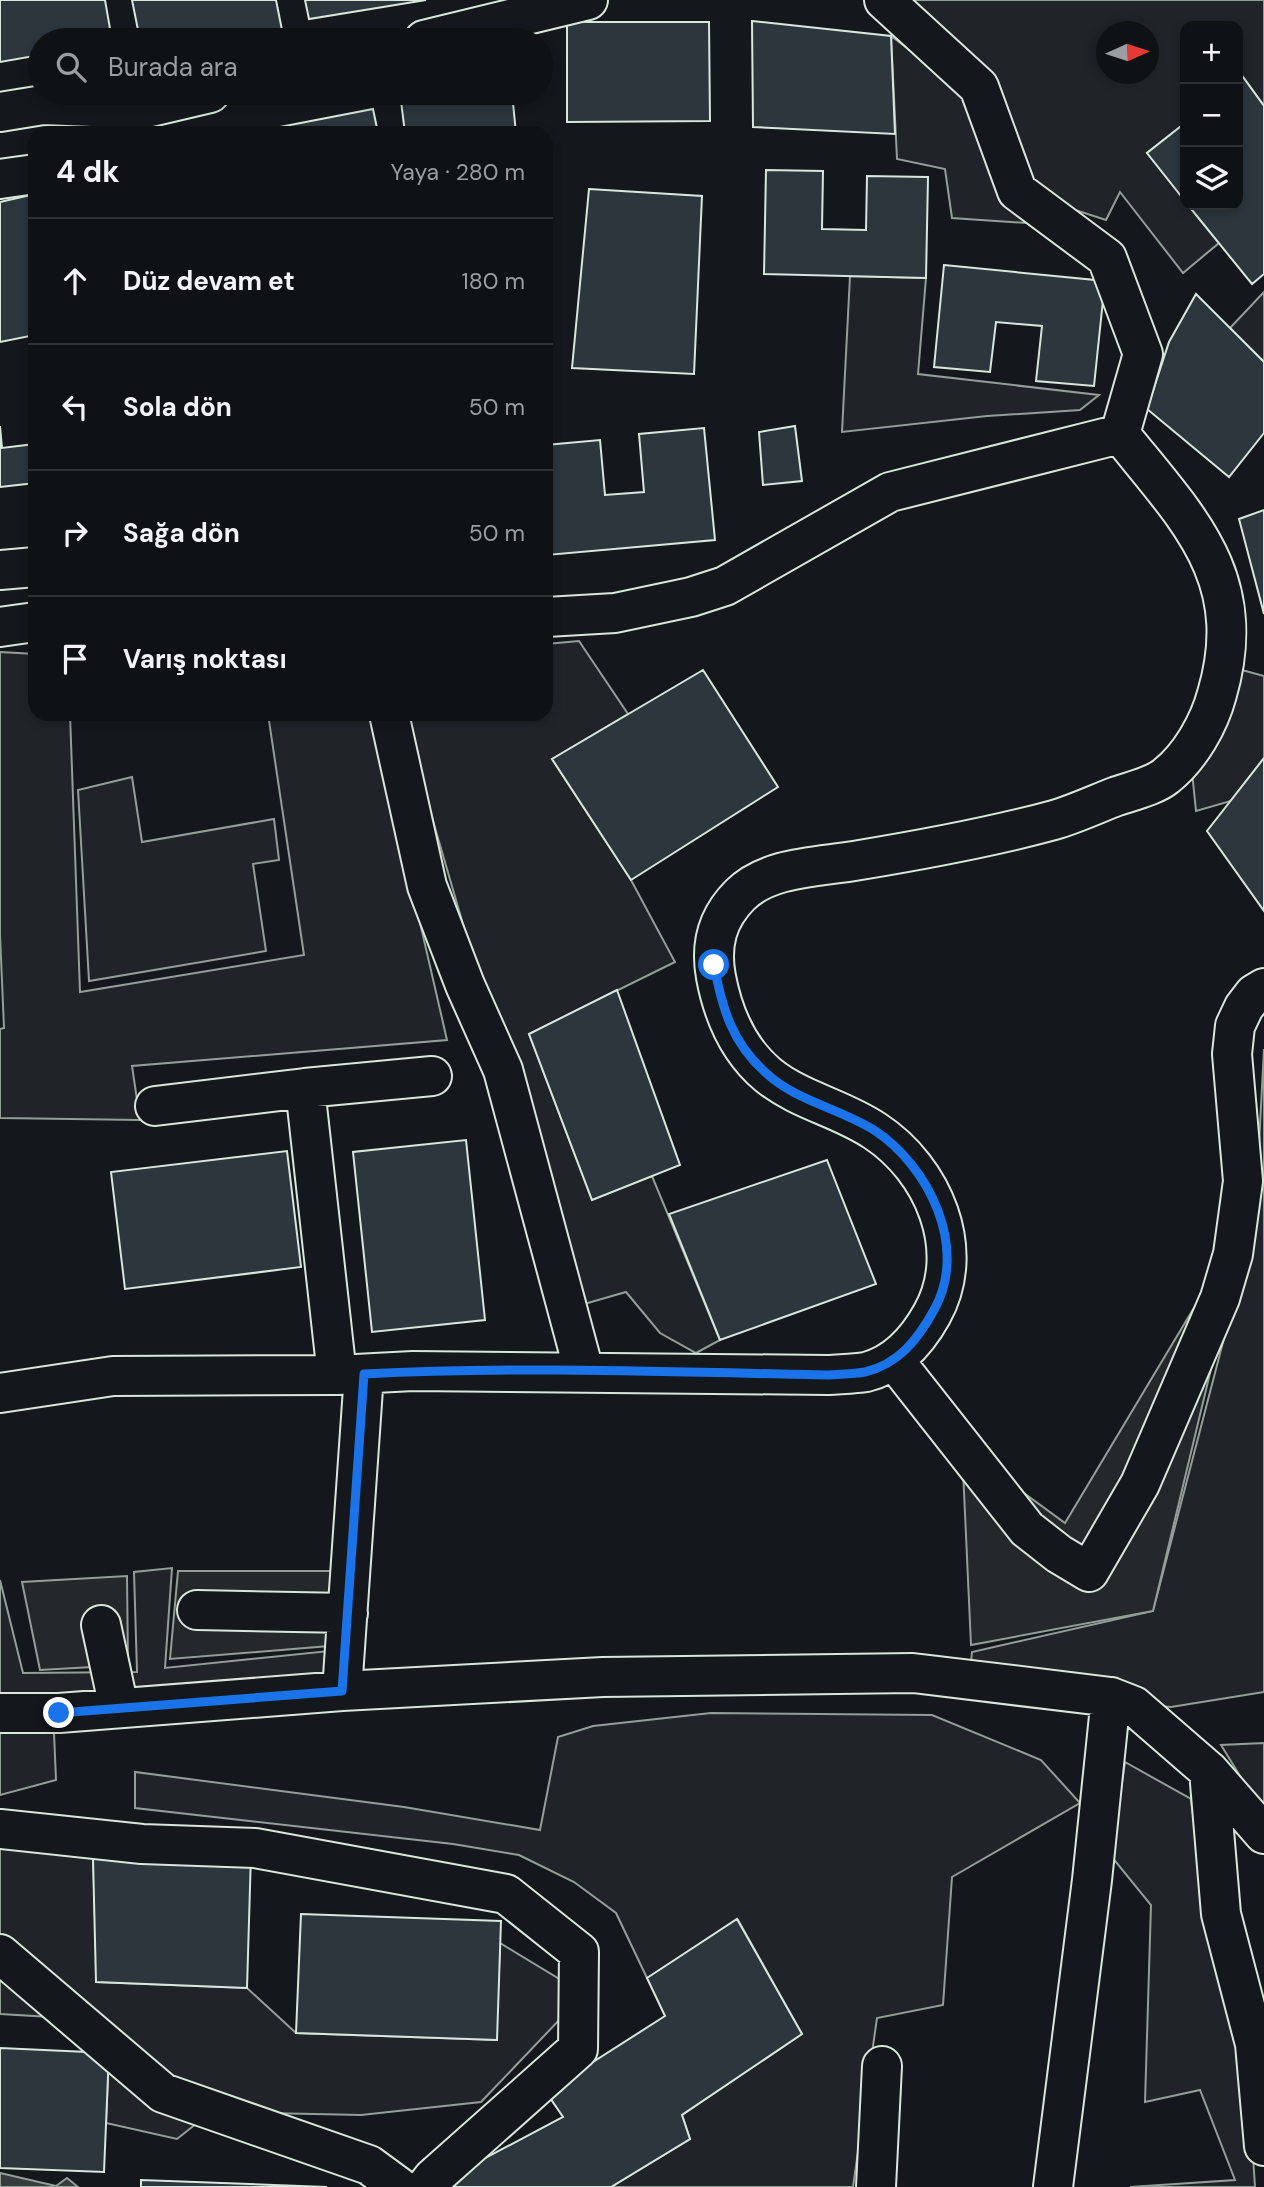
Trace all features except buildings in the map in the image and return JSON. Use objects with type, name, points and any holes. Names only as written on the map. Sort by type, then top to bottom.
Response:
[{"type":"street","points":[[473,28],[588,0]]},
{"type":"street","points":[[884,0],[979,87],[1017,191],[1107,258],[1143,354],[1120,434]]},
{"type":"street","points":[[0,112],[43,105],[142,109],[159,105]]},
{"type":"street","points":[[120,126],[142,109]]},
{"type":"street","points":[[0,179],[28,175]]},
{"type":"street","points":[[553,617],[615,613],[691,597],[725,586],[890,492],[1120,434]]},
{"type":"street","points":[[0,1393],[113,1376],[413,1371],[828,1375],[866,1372],[894,1360],[919,1337],[937,1305],[946,1277],[947,1243],[939,1210],[925,1184],[899,1150],[873,1129],[796,1094],[766,1073],[738,1041],[721,1004],[714,965],[715,934],[727,908],[747,888],[780,873],[925,850],[1056,820],[1164,778],[1193,745],[1213,709],[1225,667],[1228,628],[1223,590],[1210,554],[1175,503],[1120,434]]},
{"type":"street","points":[[0,570],[28,568]]},
{"type":"street","points":[[0,627],[28,623]]},
{"type":"street","points":[[391,721],[427,886],[465,985],[503,1070],[584,1371]]},
{"type":"street","points":[[894,1360],[1027,1529],[1059,1554],[1089,1572],[1140,1484],[1223,1287],[1233,1254],[1243,1181],[1232,1054],[1235,1026],[1244,1007],[1254,994],[1264,988]]},
{"type":"street","points":[[155,1106],[432,1076]]},
{"type":"street","points":[[305,1088],[350,1374],[348,1613],[342,1691]]},
{"type":"street","points":[[197,1610],[348,1613]]},
{"type":"street","points":[[101,1625],[119,1708]]},
{"type":"street","points":[[0,1713],[59,1713],[342,1691],[603,1677],[913,1673],[1111,1697],[1134,1706],[1209,1771],[1264,1834]]},
{"type":"street","points":[[1053,2187],[1091,1894],[1111,1697]]},
{"type":"street","points":[[1209,1771],[1221,1914],[1255,2044],[1264,2146]]},
{"type":"street","points":[[0,1829],[142,1844],[255,1848],[506,1894],[579,1952],[578,2049],[426,2187]]},
{"type":"street","points":[[0,1954],[163,2093],[369,2165],[399,2187]]},
{"type":"street","points":[[876,2187],[882,2066]]},
{"type":"shaded area","points":[[884,0],[1264,0],[1264,106],[1243,79],[1243,21],[1180,21],[1180,127],[1147,153],[1180,195],[1180,210],[1192,210],[1219,243],[1183,273],[1120,192],[1106,220],[1017,191],[979,87]]},
{"type":"shaded area","points":[[891,36],[966,92],[1040,224],[952,218],[945,169],[897,159]]},
{"type":"shaded area","points":[[850,276],[926,278],[918,374],[1099,395],[1080,410],[987,416],[842,432]]},
{"type":"shaded area","points":[[1264,292],[1264,362],[1230,328]]},
{"type":"shaded area","points":[[579,641],[628,714],[552,759],[631,880],[675,962],[529,1034],[592,1200],[652,1176],[720,1340],[696,1353],[660,1333],[626,1292],[574,1307],[404,721],[553,721],[553,643]]},
{"type":"shaded area","points":[[0,652],[28,654],[28,721],[70,721],[80,992],[304,955],[269,721],[374,721],[447,1040],[132,1066],[140,1120],[0,1118],[0,1029],[4,1028],[0,935]]},
{"type":"shaded area","points":[[1242,670],[1264,676],[1264,758],[1231,801],[1196,811],[1190,752]]},
{"type":"shaded area","points":[[132,777],[142,842],[274,819],[279,860],[253,864],[266,951],[89,981],[78,790]]},
{"type":"shaded area","points":[[1264,1049],[1264,1692],[1171,1707],[968,1692],[972,1652],[1153,1611],[1229,1319],[1259,1144]]},
{"type":"shaded area","points":[[1219,1266],[1235,1269],[1153,1611],[971,1645],[962,1448],[1065,1523]]},
{"type":"shaded area","points":[[172,1568],[165,1668],[329,1651],[332,1686],[0,1704],[0,1580],[23,1673],[137,1672],[134,1572]]},
{"type":"shaded area","points":[[178,1571],[336,1571],[329,1646],[170,1659]]},
{"type":"shaded area","points":[[127,1576],[128,1665],[40,1670],[22,1582]]},
{"type":"shaded area","points":[[711,1713],[932,1715],[1041,1760],[1080,1803],[952,1877],[943,2005],[877,2018],[853,2187],[611,2187],[690,2139],[682,2115],[802,2034],[738,1920],[647,1978],[616,1913],[574,1882],[519,1855],[453,1844],[135,1808],[135,1772],[404,1807],[540,1830],[558,1737],[593,1726]]},
{"type":"shaded area","points":[[0,1730],[54,1733],[56,1780],[0,1795]]},
{"type":"shaded area","points":[[1264,1743],[1264,1815],[1221,1745]]},
{"type":"shaded area","points":[[1125,1762],[1191,1799],[1205,1910],[1246,2047],[1255,2187],[1130,2187],[1235,2180],[1200,2090],[1145,2102],[1151,1905],[1111,1856]]},
{"type":"shaded area","points":[[0,1844],[93,1858],[97,1982],[247,1988],[296,2033],[496,2040],[500,1943],[584,1994],[481,2102],[361,2115],[211,2112],[177,2139],[106,2123],[109,2053],[82,2052],[84,2019],[0,2014]]},
{"type":"shaded area","points":[[0,2173],[56,2186],[67,2178],[78,2187],[0,2187]]},
{"type":"route","points":[[59,1713],[342,1691],[364,1374],[413,1371],[584,1371],[828,1375],[866,1372],[894,1360],[919,1337],[937,1305],[946,1277],[947,1243],[939,1210],[925,1184],[899,1150],[873,1129],[796,1094],[766,1073],[738,1041],[721,1004],[714,965]]}]
